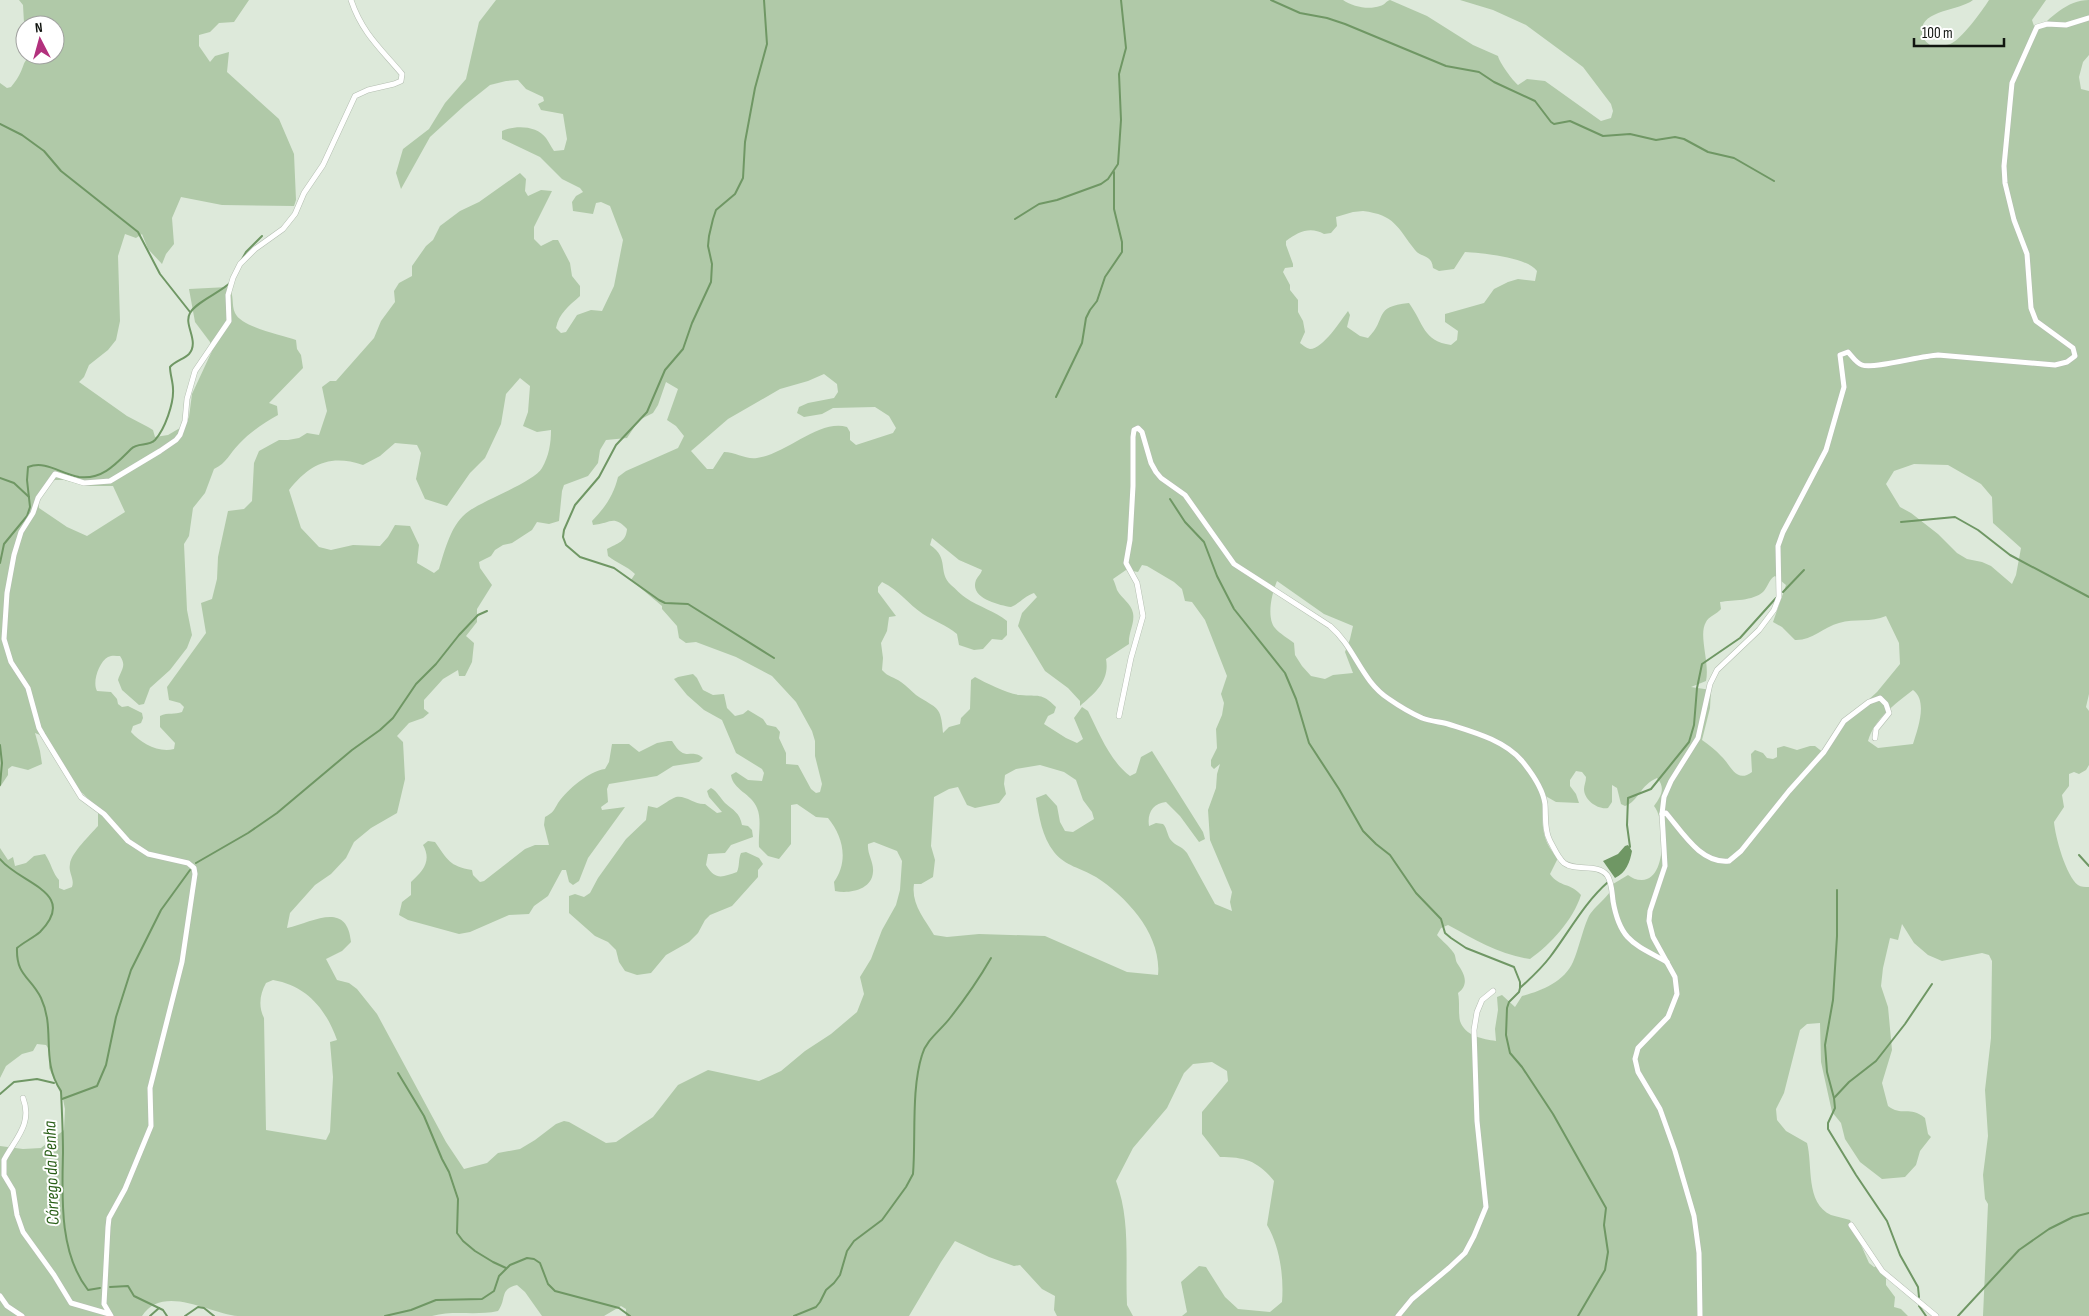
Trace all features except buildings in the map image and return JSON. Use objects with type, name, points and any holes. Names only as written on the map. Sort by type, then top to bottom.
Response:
[{"type":"street","points":[[110,1315],[104,1304],[109,1218],[127,1183],[151,1126],[150,1088],[182,962],[195,874],[194,868],[188,863],[148,854],[137,848],[128,841],[104,814],[81,797],[43,735],[28,688],[8,656],[4,639],[8,581],[16,545],[23,527],[33,513],[38,498],[53,475],[58,474],[84,483],[110,481],[168,447],[180,435],[185,421],[190,388],[196,371],[229,321],[228,295],[234,275],[240,264],[256,249],[283,229],[295,214],[304,194],[323,165],[355,96],[401,80],[402,74],[362,27],[351,0]]},
{"type":"street","points":[[1700,1316],[1699,1253],[1694,1216],[1676,1151],[1660,1109],[1638,1072],[1636,1065],[1638,1048],[1668,1017],[1677,998],[1676,980],[1653,937],[1649,921],[1650,911],[1665,866],[1662,814],[1664,797],[1671,781],[1698,738],[1710,684],[1717,670],[1759,630],[1774,610],[1780,597],[1778,546],[1783,532],[1826,450],[1844,387],[1840,355],[1848,352],[1859,363],[1869,366],[1922,356],[2056,365],[2067,362],[2075,356],[2073,348],[2036,321],[2031,308],[2027,254],[2014,220],[2005,183],[2004,166],[2012,84],[2037,27],[2047,24],[2066,25],[2089,18]]},
{"type":"street","points":[[1119,716],[1131,658],[1143,616],[1137,583],[1126,563],[1130,540],[1133,486],[1133,436],[1134,430],[1138,428],[1142,432],[1151,463],[1156,472],[1161,478],[1186,495],[1234,564],[1340,634],[1365,676],[1380,693],[1423,718],[1447,724],[1494,741],[1510,749],[1521,760],[1544,798],[1548,836],[1562,861],[1569,866],[1599,869],[1606,874],[1610,882],[1617,921],[1623,932],[1630,941],[1668,963]]},
{"type":"street","points":[[1662,814],[1666,814],[1706,856],[1716,861],[1729,861],[1741,851],[1789,791],[1824,752],[1844,721],[1869,702],[1880,698],[1886,704],[1889,713],[1876,729],[1875,738]]},
{"type":"street","points":[[1398,1316],[1412,1299],[1465,1253],[1486,1207],[1477,1121],[1474,1030],[1476,1012],[1482,1000],[1493,990]]},
{"type":"street","points":[[23,1098],[27,1109],[27,1117],[4,1160],[3,1167],[6,1180],[14,1193],[19,1224],[28,1241],[54,1275],[71,1302],[110,1315]]},
{"type":"street","points":[[1850,1225],[1882,1271],[1936,1316]]},
{"type":"street","points":[[0,1296],[7,1306],[22,1316]]},
{"type":"shaded area","points":[[19,0],[249,0],[234,22],[219,23],[210,32],[199,35],[199,46],[210,62],[215,56],[229,52],[227,72],[279,119],[294,154],[296,200],[294,206],[222,205],[181,197],[172,218],[174,244],[166,254],[162,264],[148,249],[142,234],[136,238],[125,234],[118,256],[120,321],[116,340],[108,350],[89,365],[84,377],[79,382],[127,416],[153,430],[155,437],[168,435],[185,425],[189,417],[192,394],[212,351],[210,342],[195,322],[189,289],[228,287],[235,313],[239,318],[253,326],[296,340],[297,349],[301,355],[303,368],[269,403],[277,406],[278,415],[248,436],[225,461],[214,469],[205,493],[193,508],[189,536],[184,544],[187,610],[192,635],[187,648],[170,670],[150,688],[144,704],[139,705],[122,690],[118,680],[123,668],[120,656],[108,657],[97,672],[95,683],[97,691],[111,692],[122,707],[128,706],[142,713],[141,723],[133,726],[131,732],[150,746],[168,750],[174,749],[175,743],[160,727],[160,716],[182,712],[184,707],[180,703],[169,700],[167,687],[206,633],[201,603],[212,599],[217,579],[218,557],[228,511],[244,509],[252,501],[254,463],[259,451],[279,440],[299,438],[307,433],[319,435],[327,411],[322,387],[330,381],[336,381],[374,338],[381,321],[395,302],[394,291],[399,283],[412,276],[412,266],[426,246],[433,240],[440,226],[460,211],[479,202],[520,173],[526,179],[525,191],[528,196],[541,190],[552,191],[534,227],[534,239],[541,246],[553,240],[558,240],[570,263],[572,276],[580,286],[580,296],[562,314],[556,328],[561,333],[566,332],[577,315],[591,310],[602,311],[614,286],[623,240],[610,206],[601,202],[596,203],[593,214],[573,211],[572,202],[576,196],[583,192],[580,188],[562,179],[540,157],[502,139],[502,131],[507,129],[531,128],[542,134],[554,151],[564,150],[567,139],[563,114],[541,110],[538,104],[544,101],[543,97],[526,89],[518,80],[490,85],[430,137],[401,189],[396,173],[403,149],[429,129],[445,103],[466,79],[479,22],[496,0],[1343,0],[1356,6],[1371,8],[1382,5],[1390,0],[1427,16],[1473,45],[1498,56],[1506,71],[1518,85],[1527,79],[1545,81],[1601,121],[1611,118],[1613,111],[1611,104],[1583,67],[1526,25],[1493,10],[1460,0],[1973,0],[1927,19],[1923,25],[1923,36],[1930,45],[1937,46],[1950,44],[1960,37],[1989,0],[2046,0],[2032,20],[2036,32],[2066,6],[2089,0],[2089,55],[2083,62],[2079,77],[2081,89],[2089,91],[2089,694],[2086,707],[2089,711],[2089,765],[2086,770],[2079,774],[2074,772],[2069,774],[2069,786],[2062,795],[2064,807],[2054,822],[2056,836],[2069,873],[2078,885],[2089,887],[2089,1316],[1983,1316],[1988,1204],[1985,1199],[1983,1175],[1988,1136],[1985,1090],[1991,1038],[1992,961],[1989,955],[1982,953],[1942,961],[1928,955],[1914,943],[1902,924],[1898,940],[1890,938],[1883,968],[1881,986],[1888,1007],[1892,1050],[1882,1083],[1888,1106],[1898,1111],[1915,1112],[1925,1118],[1928,1134],[1931,1137],[1920,1151],[1916,1165],[1905,1177],[1882,1179],[1860,1162],[1845,1139],[1841,1123],[1832,1112],[1821,1062],[1820,1023],[1807,1024],[1800,1030],[1784,1093],[1776,1109],[1777,1120],[1786,1131],[1807,1143],[1812,1183],[1817,1202],[1831,1215],[1850,1220],[1869,1263],[1874,1267],[1879,1266],[1886,1275],[1886,1285],[1895,1297],[1894,1307],[1901,1309],[1908,1316],[1182,1316],[1187,1312],[1181,1282],[1199,1266],[1206,1267],[1225,1297],[1238,1309],[1270,1312],[1282,1302],[1280,1262],[1275,1243],[1267,1225],[1274,1181],[1262,1169],[1244,1159],[1220,1157],[1202,1134],[1202,1112],[1228,1081],[1227,1071],[1212,1062],[1193,1064],[1184,1073],[1167,1108],[1133,1148],[1116,1181],[1121,1196],[1126,1227],[1127,1305],[1133,1316],[1057,1316],[1054,1310],[1055,1296],[1042,1289],[1020,1265],[1014,1266],[989,1257],[955,1241],[909,1316],[626,1316],[626,1309],[621,1306],[604,1316],[542,1316],[525,1292],[517,1285],[505,1292],[498,1311],[448,1313],[432,1316],[238,1316],[174,1301],[162,1302],[151,1306],[142,1316],[0,1316],[0,1146],[23,1149],[41,1148],[64,1130],[65,1109],[63,1099],[49,1068],[50,1051],[46,1045],[37,1044],[33,1051],[22,1054],[6,1066],[0,1078],[0,848],[8,860],[13,857],[15,866],[26,863],[34,856],[45,854],[59,880],[59,888],[64,890],[72,887],[71,860],[98,826],[98,808],[76,787],[40,735],[35,733],[42,764],[28,770],[12,766],[8,769],[8,775],[0,787],[0,83],[7,88],[11,87],[24,65],[65,65],[65,15],[24,15],[23,5]],"holes":[[[1363,211],[1389,219],[1415,250],[1431,260],[1433,268],[1439,271],[1454,269],[1465,252],[1482,253],[1514,259],[1532,266],[1537,271],[1535,281],[1518,279],[1508,282],[1494,289],[1484,303],[1445,314],[1445,322],[1458,331],[1457,340],[1451,345],[1435,340],[1429,335],[1409,303],[1390,307],[1385,311],[1378,325],[1368,338],[1360,336],[1347,327],[1350,315],[1348,311],[1326,339],[1315,348],[1310,349],[1300,343],[1305,332],[1303,321],[1298,312],[1298,300],[1290,290],[1290,285],[1283,272],[1285,268],[1293,267],[1286,241],[1295,235],[1309,230],[1324,234],[1331,233],[1337,226],[1336,217]],[[824,374],[837,384],[838,392],[834,398],[808,403],[799,407],[797,413],[804,417],[822,414],[833,408],[875,407],[889,416],[896,428],[893,433],[856,445],[850,440],[850,432],[847,427],[825,428],[780,450],[757,458],[724,452],[713,469],[707,469],[691,451],[728,419],[780,389]],[[520,378],[530,386],[528,412],[523,426],[537,432],[551,430],[549,449],[542,468],[529,479],[463,516],[453,530],[446,545],[439,569],[434,573],[417,563],[419,545],[410,526],[395,525],[380,546],[353,545],[331,550],[319,547],[301,528],[289,490],[297,481],[313,468],[331,461],[363,465],[380,456],[395,443],[417,445],[421,453],[416,479],[425,499],[447,506],[470,473],[485,458],[501,424],[506,394]],[[666,382],[678,389],[667,420],[676,426],[684,436],[678,448],[626,471],[618,477],[608,500],[592,521],[593,525],[615,521],[627,529],[625,537],[607,549],[608,556],[635,574],[631,580],[662,606],[662,609],[677,626],[679,638],[686,643],[696,642],[736,657],[772,676],[796,702],[812,731],[815,741],[815,756],[822,784],[820,792],[816,793],[811,789],[798,765],[786,764],[786,753],[779,738],[780,732],[776,727],[767,725],[763,719],[748,710],[743,714],[735,716],[727,708],[724,694],[713,695],[703,690],[693,674],[674,679],[687,695],[704,710],[722,720],[736,753],[762,769],[764,773],[762,781],[748,780],[736,772],[731,775],[735,785],[755,803],[757,808],[760,822],[759,847],[768,856],[779,859],[791,844],[791,805],[797,804],[816,817],[828,818],[837,833],[843,857],[842,866],[834,882],[835,891],[853,891],[869,883],[872,878],[873,868],[868,844],[874,842],[897,851],[902,861],[900,890],[896,905],[882,930],[871,959],[860,977],[864,994],[857,1012],[781,1071],[759,1081],[708,1070],[678,1085],[653,1117],[616,1142],[606,1143],[564,1121],[556,1124],[520,1149],[498,1153],[487,1163],[464,1169],[446,1142],[377,1014],[357,989],[349,983],[337,980],[326,959],[342,951],[351,942],[348,929],[343,921],[327,917],[287,928],[290,913],[315,885],[331,874],[346,858],[354,842],[371,828],[397,813],[405,779],[403,742],[397,736],[409,723],[423,718],[429,713],[424,709],[424,700],[443,679],[458,670],[459,676],[465,676],[472,662],[474,643],[466,636],[477,622],[477,609],[492,585],[480,568],[479,562],[491,556],[495,550],[503,545],[512,543],[532,530],[537,522],[549,524],[559,521],[564,485],[588,476],[598,463],[600,450],[606,440],[627,438],[639,420],[653,413],[658,405]],[[1914,464],[1948,465],[1981,484],[1992,497],[1993,523],[2021,548],[2016,575],[2012,584],[1991,566],[1967,559],[1957,553],[1938,534],[1900,507],[1886,484],[1894,471]],[[55,480],[64,480],[86,486],[113,486],[125,512],[87,536],[67,527],[39,508],[38,500],[48,484]],[[932,538],[959,560],[982,570],[975,586],[977,592],[986,600],[1011,607],[1034,593],[1037,597],[1022,613],[1018,626],[1045,671],[1068,688],[1080,701],[1080,706],[1100,686],[1106,674],[1106,659],[1129,644],[1133,613],[1130,606],[1117,590],[1113,579],[1126,570],[1138,572],[1142,565],[1174,582],[1182,589],[1185,601],[1192,602],[1205,620],[1227,676],[1221,694],[1224,703],[1222,715],[1216,729],[1217,748],[1211,760],[1211,766],[1214,769],[1220,764],[1216,788],[1208,810],[1210,840],[1232,892],[1230,902],[1232,911],[1215,904],[1187,853],[1170,839],[1163,824],[1156,823],[1149,826],[1150,813],[1154,807],[1166,802],[1180,816],[1199,842],[1205,839],[1203,832],[1152,751],[1141,757],[1136,773],[1130,776],[1111,755],[1088,711],[1082,707],[1074,718],[1083,739],[1077,743],[1044,724],[1048,716],[1054,713],[1056,707],[1047,699],[1040,696],[1009,693],[975,677],[971,680],[970,709],[961,718],[960,724],[949,727],[943,733],[941,717],[937,709],[882,670],[881,643],[887,631],[889,617],[896,616],[878,592],[878,587],[882,582],[923,614],[957,634],[959,645],[974,650],[983,649],[992,639],[1002,640],[1007,635],[1007,621],[964,597],[951,585],[945,575],[940,555],[930,545]],[[1775,576],[1786,585],[1773,622],[1782,627],[1795,640],[1807,638],[1839,623],[1886,616],[1899,643],[1900,664],[1877,692],[1842,724],[1824,753],[1815,746],[1797,750],[1784,746],[1777,748],[1777,757],[1773,759],[1767,758],[1763,753],[1755,750],[1751,754],[1752,772],[1742,776],[1734,772],[1725,760],[1702,740],[1710,708],[1711,690],[1691,687],[1706,681],[1707,666],[1703,634],[1704,627],[1707,620],[1721,609],[1720,602],[1743,600],[1759,595]],[[1277,581],[1324,614],[1353,626],[1345,652],[1353,673],[1333,675],[1325,679],[1311,676],[1295,655],[1294,643],[1277,630],[1272,623],[1270,611]],[[1913,690],[1918,695],[1921,708],[1913,744],[1878,748],[1868,741],[1875,725],[1880,719]],[[1040,765],[1064,772],[1076,780],[1083,800],[1092,812],[1094,819],[1073,832],[1065,831],[1060,822],[1057,806],[1046,794],[1036,798],[1038,812],[1047,840],[1058,857],[1108,885],[1140,918],[1154,946],[1158,960],[1158,975],[1127,972],[1045,936],[979,934],[947,937],[934,935],[919,911],[914,898],[914,884],[921,884],[933,877],[935,860],[931,846],[934,797],[949,789],[958,787],[967,805],[975,808],[999,803],[1006,794],[1005,775],[1016,769]],[[1576,771],[1582,772],[1586,777],[1584,789],[1586,797],[1596,806],[1608,808],[1612,802],[1612,785],[1617,788],[1621,804],[1625,806],[1630,804],[1651,781],[1657,778],[1662,789],[1659,799],[1654,806],[1658,813],[1662,835],[1660,860],[1656,870],[1650,877],[1640,880],[1628,875],[1613,884],[1612,889],[1588,918],[1573,962],[1564,975],[1551,985],[1522,996],[1515,1007],[1502,995],[1497,997],[1496,1041],[1475,1036],[1466,1030],[1460,1021],[1458,993],[1464,986],[1464,975],[1454,953],[1437,935],[1441,928],[1448,925],[1498,950],[1530,959],[1553,939],[1573,913],[1581,895],[1550,874],[1558,858],[1548,844],[1543,829],[1542,794],[1556,802],[1579,803],[1576,794],[1570,786],[1570,780]],[[273,980],[285,983],[305,993],[321,1009],[337,1040],[330,1042],[333,1077],[330,1132],[326,1140],[266,1130],[264,1018],[260,1005],[266,983]]]},
{"type":"shaded area","points":[[672,741],[685,754],[695,754],[703,758],[699,762],[673,766],[657,776],[609,784],[607,789],[608,802],[601,807],[602,810],[625,807],[588,858],[579,881],[573,885],[569,882],[566,870],[562,870],[548,896],[534,906],[529,914],[509,915],[470,932],[459,934],[408,920],[399,915],[402,902],[411,895],[411,882],[425,865],[427,856],[423,845],[428,841],[435,842],[446,858],[454,864],[472,870],[473,875],[480,882],[484,881],[525,849],[535,845],[549,845],[544,825],[545,817],[552,813],[562,798],[579,781],[592,773],[605,769],[609,762],[612,744],[629,744],[639,752],[657,743]]},
{"type":"shaded area","points":[[711,788],[738,815],[742,825],[748,826],[752,830],[753,837],[731,845],[725,853],[708,854],[706,865],[716,876],[737,872],[741,853],[746,852],[759,858],[763,864],[758,870],[758,877],[732,906],[710,915],[698,933],[689,942],[666,955],[651,973],[637,975],[625,971],[619,962],[616,950],[608,942],[595,936],[569,913],[569,896],[575,894],[584,897],[590,893],[598,878],[626,839],[646,820],[648,806],[657,808],[676,797],[680,797],[705,804],[717,813],[722,812],[709,797],[707,791]]},
{"type":"shaded area","points":[[1628,845],[1632,851],[1629,863],[1625,870],[1615,878],[1603,861],[1618,854]]},
{"type":"waterway","points":[[764,0],[767,44],[755,88],[745,142],[743,178],[735,194],[716,210],[713,219],[708,246],[712,264],[711,282],[692,323],[683,349],[665,370],[647,412],[616,445],[599,477],[575,505],[564,530],[563,537],[566,545],[580,557],[614,568],[665,603],[688,604],[774,658]]},
{"type":"waterway","points":[[1015,219],[1039,204],[1057,200],[1101,184],[1108,179],[1118,164],[1121,120],[1119,74],[1126,48],[1121,0]]},
{"type":"waterway","points":[[1271,0],[1300,13],[1327,18],[1345,24],[1446,66],[1479,72],[1494,82],[1535,101],[1554,124],[1570,121],[1603,136],[1630,134],[1656,140],[1675,137],[1684,139],[1708,152],[1734,158],[1774,181]]},
{"type":"waterway","points":[[0,124],[22,135],[44,151],[61,171],[138,232],[160,274],[190,312]]},
{"type":"waterway","points":[[1056,397],[1082,343],[1086,318],[1097,301],[1105,277],[1122,252],[1122,242],[1114,209],[1114,172]]},
{"type":"waterway","points":[[241,261],[246,252],[262,236]]},
{"type":"waterway","points":[[0,563],[4,544],[27,516],[30,507],[27,480],[28,467],[41,465],[79,477],[95,476],[108,470],[134,447],[155,440],[165,423],[172,401],[173,386],[170,367],[187,356],[192,349],[193,344],[188,323],[190,313],[197,305],[230,283]]},
{"type":"waterway","points":[[0,478],[14,483],[29,497]]},
{"type":"waterway","points":[[1170,499],[1185,522],[1204,542],[1217,576],[1234,609],[1285,673],[1296,699],[1309,743],[1339,789],[1363,831],[1390,855],[1416,893],[1441,919],[1445,933],[1466,948],[1514,967],[1520,982],[1520,988]]},
{"type":"waterway","points":[[1901,522],[1955,517],[1978,530],[2010,555],[2089,597]]},
{"type":"waterway","points":[[1783,592],[1804,570]]},
{"type":"waterway","points":[[1630,847],[1627,825],[1628,798],[1651,789],[1689,742],[1694,725],[1697,688],[1702,664],[1740,638],[1776,598]]},
{"type":"waterway","points":[[196,863],[248,833],[277,813],[352,750],[380,730],[393,718],[416,684],[436,664],[459,635],[478,615],[487,611]]},
{"type":"waterway","points":[[0,745],[2,763],[0,785]]},
{"type":"waterway","points":[[2079,855],[2089,866]]},
{"type":"waterway","points":[[0,859],[9,868],[42,890],[50,898],[53,907],[50,918],[40,932],[17,948],[17,957],[22,971],[37,991],[45,1010],[48,1022],[51,1068],[61,1091],[62,1188],[67,1242],[72,1259],[88,1290],[100,1288]]},
{"type":"waterway","points":[[62,1099],[97,1086],[106,1065],[116,1017],[131,970],[161,910],[190,870]]},
{"type":"waterway","points":[[1578,1316],[1605,1270],[1608,1252],[1604,1225],[1606,1208],[1553,1114],[1522,1067],[1510,1053],[1506,1035],[1507,1008],[1509,1002],[1519,992],[1520,988],[1547,961],[1584,908],[1608,882]]},
{"type":"waterway","points":[[1837,890],[1837,936],[1833,1000],[1825,1045],[1827,1072],[1835,1108],[1828,1123],[1828,1129],[1887,1221],[1900,1255],[1918,1287],[1919,1297]]},
{"type":"waterway","points":[[794,1316],[816,1307],[826,1290],[840,1275],[847,1251],[854,1241],[882,1220],[906,1187],[913,1174],[916,1083],[922,1055],[930,1040],[961,1004],[991,958]]},
{"type":"waterway","points":[[1834,1098],[1849,1082],[1876,1061],[1905,1024],[1932,984]]},
{"type":"waterway","points":[[398,1073],[424,1116],[449,1172],[458,1199],[457,1233],[475,1251],[506,1268]]},
{"type":"waterway","name":"Córrego da Penha","points":[[0,1094],[14,1082],[37,1079],[54,1083]]},
{"type":"waterway","points":[[1958,1316],[2019,1250],[2049,1229],[2073,1217],[2089,1213]]},
{"type":"waterway","name":"Córrego da Penha","points":[[385,1316],[411,1310],[436,1300],[482,1299],[494,1291],[499,1276],[510,1265],[527,1258],[534,1259],[540,1263],[548,1284],[555,1291],[619,1308],[630,1316]]},
{"type":"waterway","name":"Córrego da Penha","points":[[110,1287],[128,1286],[134,1296],[163,1310],[167,1316]]},
{"type":"waterway","points":[[1919,1306],[1926,1316]]},
{"type":"waterway","name":"Córrego da Penha","points":[[185,1316],[198,1307],[204,1308],[214,1316]]},
{"type":"waterway","points":[[150,1316],[159,1308]]}]
